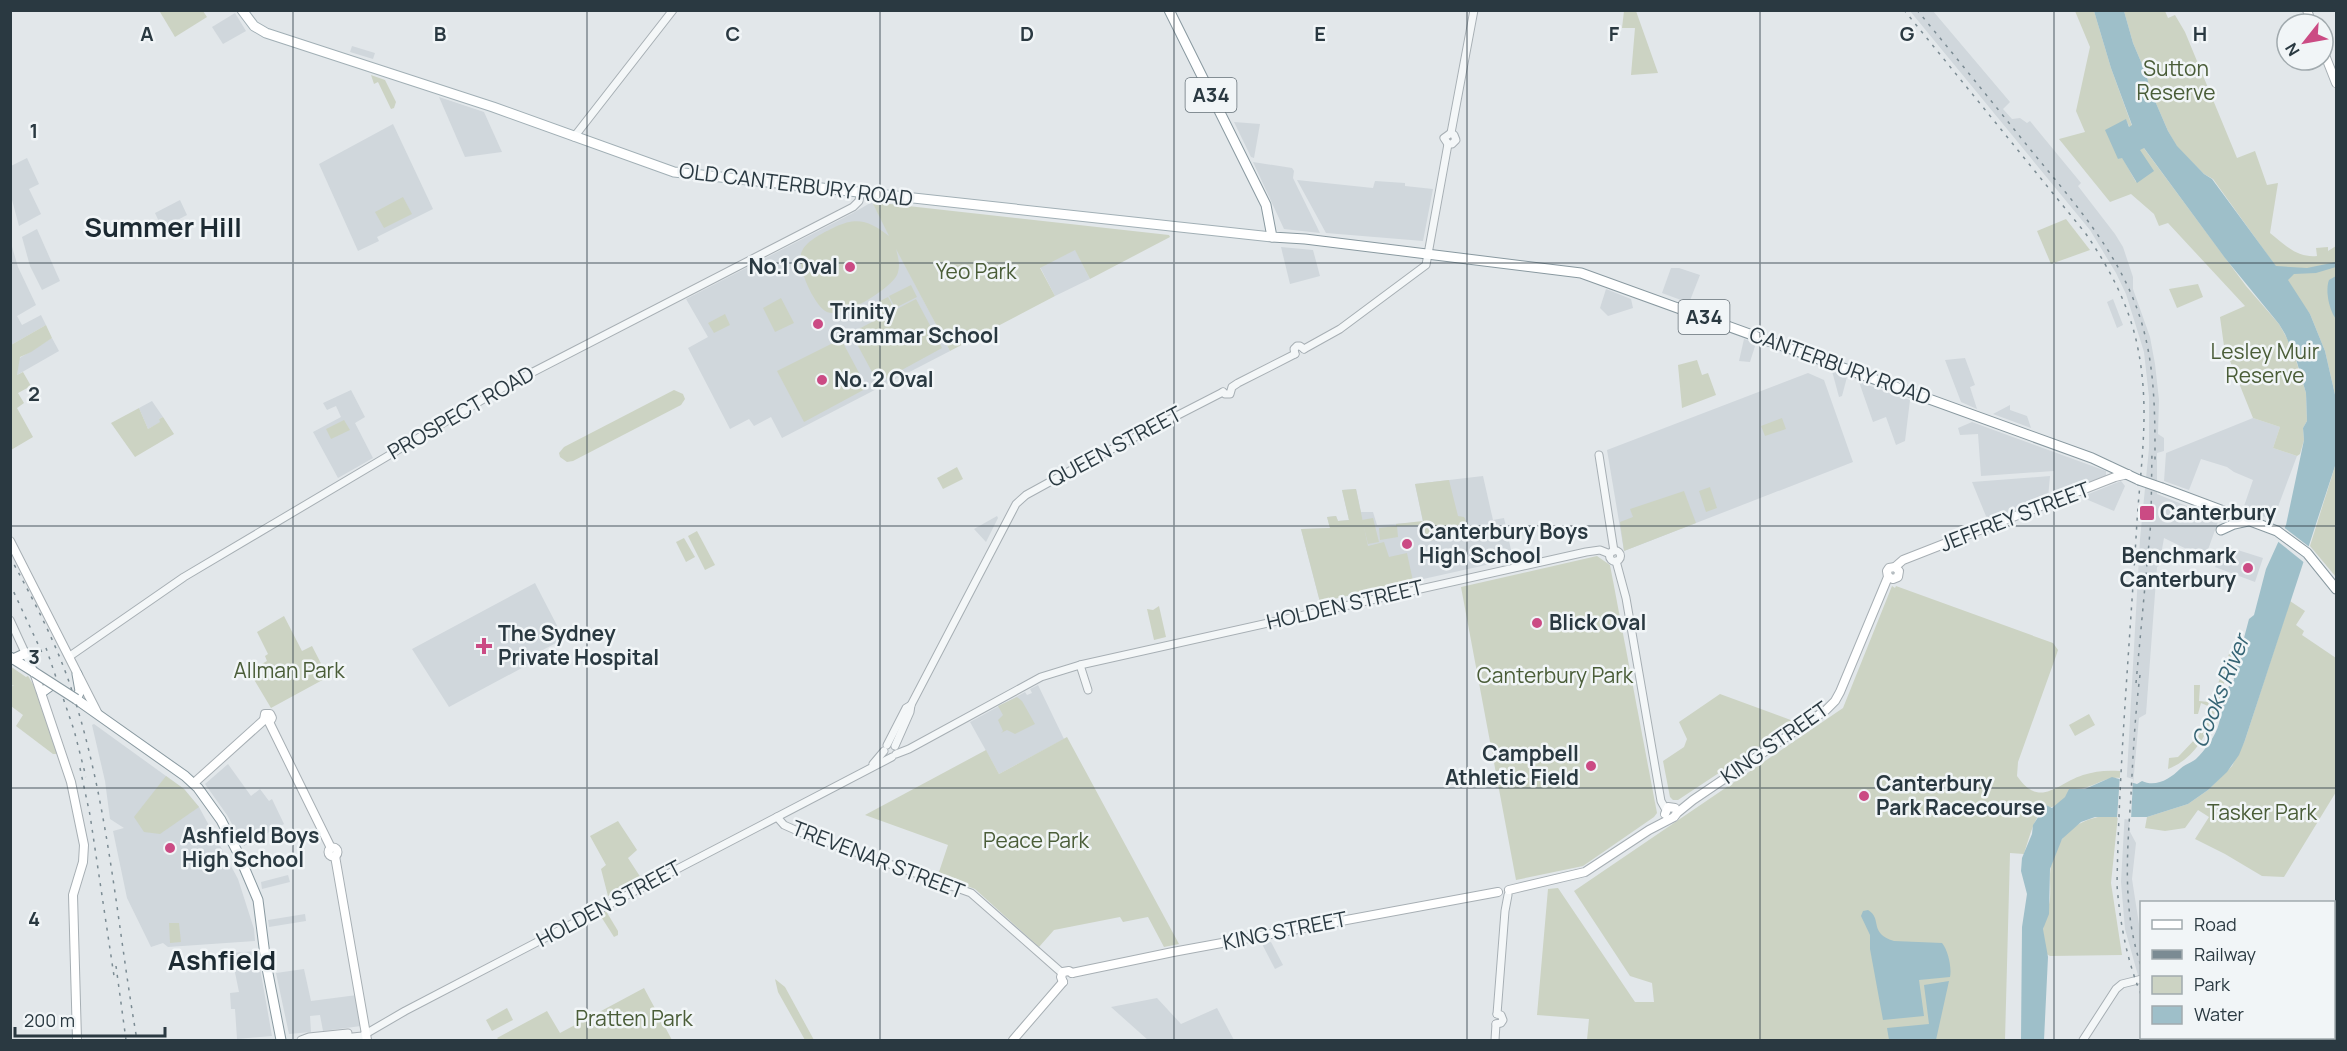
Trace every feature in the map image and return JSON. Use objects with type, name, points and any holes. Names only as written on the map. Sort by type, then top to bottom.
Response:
[{"type":"main road","name":"OLD CANTERBURY ROAD","points":[[242,10],[254,26],[266,33],[484,104],[674,172],[1272,237]]},
{"type":"main road","name":"A34","points":[[1169,10],[1266,205],[1272,237]]},
{"type":"main road","name":"CANTERBURY ROAD","points":[[1272,237],[1581,273],[2034,437],[2139,480],[2271,528],[2307,553],[2337,589]]},
{"type":"main road","name":"JEFFREY STREET","points":[[1895,567],[1903,561],[2115,477],[2128,474]]},
{"type":"main road","points":[[2221,530],[2234,524],[2251,521]]},
{"type":"main road","points":[[10,541],[98,714]]},
{"type":"main road","name":"KING STREET","points":[[1062,977],[1067,970],[1072,973],[1162,954],[1504,893],[1580,875],[1649,830],[1670,812],[1693,800],[1831,706],[1840,692],[1888,577],[1893,579],[1898,577],[1899,571],[1895,567]]},
{"type":"main road","points":[[12,658],[26,653]]},
{"type":"main road","points":[[12,658],[34,672],[48,688],[76,699],[176,768],[194,783],[221,820],[255,893],[281,1041]]},
{"type":"main road","points":[[76,699],[80,691],[77,674]]},
{"type":"main road","points":[[48,688],[84,845],[84,856],[75,884],[73,903],[77,1041]]},
{"type":"main road","points":[[194,783],[266,721],[333,852],[366,1036]]},
{"type":"main road","points":[[1013,1041],[1062,977]]},
{"type":"street","points":[[574,137],[673,10]]},
{"type":"street","points":[[1428,254],[1448,144],[1444,138],[1451,133],[1474,10]]},
{"type":"street","name":"PROSPECT ROAD","points":[[70,656],[184,577],[504,387],[853,207],[859,201],[860,193]]},
{"type":"street","name":"QUEEN STREET","points":[[892,750],[906,708],[911,705],[1012,510],[1021,499],[1223,392],[1225,385],[1232,387],[1294,354],[1297,346],[1304,349],[1340,329],[1426,265],[1428,254]]},
{"type":"street","points":[[1599,455],[1611,559],[1616,561],[1626,598],[1660,787],[1670,812]]},
{"type":"street","name":"HOLDEN STREET","points":[[325,1041],[366,1036],[853,777],[892,750],[907,746],[1039,674],[1586,552],[1600,550],[1612,552]]},
{"type":"street","points":[[10,620],[34,672]]},
{"type":"street","points":[[1080,665],[1088,690]]},
{"type":"street","name":"TREVENAR STREET","points":[[777,817],[784,825],[971,894],[1062,977]]},
{"type":"street","points":[[1495,1041],[1496,1024],[1492,1018],[1497,1014],[1505,911],[1504,893]]},
{"type":"street","points":[[2083,1041],[2114,992],[2122,984],[2140,980]]},
{"type":"street","name":"HOLDEN STREET","points":[[301,1041],[309,1037],[366,1036]]},
{"type":"shaded area","points":[[1910,11],[1933,11],[2010,102],[2003,109],[2012,119],[2020,118],[2027,123],[2030,121],[2081,183],[2078,186],[2123,247],[2133,277],[2133,289],[2150,337],[2155,364],[2159,400],[2158,434],[2164,438],[2164,451],[2157,453],[2157,494],[2219,519],[2205,558],[2164,538],[2157,567],[2146,714],[2139,718],[2129,830],[2136,843],[2132,879],[2140,931],[2140,982],[2125,929],[2121,882],[2140,539],[2149,448],[2149,397],[2144,352],[2126,294],[2090,230]]},
{"type":"shaded area","points":[[235,13],[246,31],[223,44],[212,27]]},
{"type":"shaded area","points":[[352,46],[375,53],[373,59],[350,52]]},
{"type":"shaded area","points":[[439,97],[484,112],[502,152],[465,157]]},
{"type":"shaded area","points":[[1234,122],[1260,124],[1254,158],[1251,157]]},
{"type":"shaded area","points":[[393,124],[433,209],[377,237],[379,241],[358,251],[319,164]]},
{"type":"shaded area","points":[[27,158],[39,184],[29,189],[41,214],[19,226],[11,196],[11,166]]},
{"type":"shaded area","points":[[1253,162],[1292,168],[1293,178],[1320,233],[1284,229]]},
{"type":"shaded area","points":[[1297,180],[1373,188],[1375,181],[1405,183],[1405,186],[1433,189],[1423,241],[1326,233]]},
{"type":"shaded area","points":[[180,200],[187,215],[162,228],[155,213]]},
{"type":"shaded area","name":"Trinity Grammar School","points":[[872,202],[950,351],[782,438],[771,417],[754,426],[749,419],[730,429],[688,348],[708,337],[686,299]]},
{"type":"shaded area","points":[[37,229],[60,281],[42,290],[30,266],[22,237]]},
{"type":"shaded area","points":[[10,240],[18,267],[36,305],[17,316],[22,325],[41,315],[46,325],[11,345]]},
{"type":"shaded area","points":[[1281,247],[1313,250],[1320,276],[1290,284]]},
{"type":"shaded area","points":[[1075,249],[1090,279],[1055,296],[1040,267]]},
{"type":"shaded area","points":[[1671,268],[1679,268],[1700,275],[1689,303],[1662,293]]},
{"type":"shaded area","points":[[1606,289],[1631,299],[1633,308],[1608,316],[1600,308]]},
{"type":"shaded area","points":[[2113,299],[2123,325],[2117,328],[2107,302]]},
{"type":"shaded area","points":[[52,338],[59,351],[17,375],[18,359]]},
{"type":"shaded area","points":[[1744,339],[1756,343],[1750,362],[1739,361]]},
{"type":"shaded area","points":[[1965,358],[1975,385],[1970,387],[1977,409],[1961,402],[1945,360]]},
{"type":"shaded area","points":[[1832,371],[1847,377],[1842,396],[1839,397]]},
{"type":"shaded area","points":[[1808,373],[1824,380],[1853,462],[1624,551],[1607,450]]},
{"type":"shaded area","points":[[1859,382],[1910,400],[1905,441],[1896,445],[1886,417],[1873,422]]},
{"type":"shaded area","points":[[351,390],[365,417],[355,423],[373,458],[338,478],[313,432],[341,417],[336,406],[327,410],[323,403]]},
{"type":"shaded area","points":[[152,401],[163,417],[159,419],[161,422],[148,429],[139,408]]},
{"type":"shaded area","points":[[2010,405],[2010,410],[2027,416],[2031,428],[1993,414]]},
{"type":"shaded area","points":[[2253,418],[2280,427],[2273,448],[2297,456],[2273,520],[2243,509],[2253,480],[2227,467],[2201,459],[2189,490],[2164,481],[2166,453]]},
{"type":"shaded area","points":[[1972,422],[2106,471],[2106,476],[2053,496],[2054,471],[1981,476],[1978,434],[1960,435],[1958,428]]},
{"type":"shaded area","name":"Canterbury Boys High School","points":[[1483,476],[1493,520],[1504,518],[1513,559],[1320,602],[1301,529],[1330,528],[1327,517],[1336,516],[1338,521],[1349,520],[1342,490],[1356,489],[1361,512],[1373,512],[1377,525],[1423,522],[1415,484]]},
{"type":"shaded area","points":[[2050,476],[2048,498],[1988,521],[1972,482]]},
{"type":"shaded area","points":[[2121,481],[2125,486],[2114,511],[2081,497]]},
{"type":"shaded area","points":[[997,516],[998,518],[986,542],[974,529]]},
{"type":"shaded area","points":[[2225,546],[2263,558],[2255,582],[2215,567]]},
{"type":"shaded area","name":"The Sydney Private Hospital","points":[[535,583],[564,639],[531,656],[533,662],[449,707],[412,649]]},
{"type":"shaded area","points":[[1038,685],[1064,739],[999,774],[970,722],[1025,692],[1027,695],[1032,693],[1030,689]]},
{"type":"shaded area","points":[[94,724],[184,789],[199,807],[238,879],[254,929],[255,941],[168,947],[163,943],[151,947],[127,898],[113,831],[124,828],[110,819],[105,781],[92,725]]},
{"type":"shaded area","points":[[228,764],[251,796],[260,789],[269,801],[272,799],[284,824],[244,846],[227,815],[205,784]]},
{"type":"shaded area","points":[[288,875],[290,882],[262,889],[261,882]]},
{"type":"shaded area","points":[[305,914],[306,921],[269,927],[268,920]]},
{"type":"shaded area","points":[[1271,942],[1283,965],[1275,969],[1262,944]]},
{"type":"shaded area","points":[[257,951],[272,1036],[237,1039],[235,1009],[231,1009],[230,993],[239,992],[231,953]]},
{"type":"shaded area","points":[[304,969],[311,1001],[357,995],[361,1026],[323,1031],[320,1015],[310,1016],[311,1032],[289,1034],[276,973]]},
{"type":"shaded area","points":[[1157,998],[1181,1024],[1217,1008],[1234,1040],[1148,1040],[1111,1007]]},
{"type":"green space","points":[[162,10],[203,11],[207,17],[175,37],[160,12]]},
{"type":"green space","points":[[1624,11],[1636,11],[1658,73],[1631,75],[1635,28],[1622,28]]},
{"type":"green space","name":"Lesley Muir Reserve","points":[[2075,11],[2094,11],[2132,126],[2130,128],[2126,120],[2118,159],[2122,157],[2136,182],[2140,149],[2143,147],[2246,286],[2279,324],[2292,347],[2306,393],[2307,421],[2303,428],[2304,440],[2300,454],[2297,456],[2273,448],[2280,427],[2253,418],[2224,346],[2220,317],[2245,306],[2168,223],[2159,226],[2154,214],[2131,194],[2110,202],[2059,139],[2085,132],[2076,111],[2090,47]]},
{"type":"green space","name":"Sutton Reserve","points":[[2124,11],[2165,11],[2168,18],[2175,15],[2185,32],[2237,158],[2255,151],[2267,185],[2278,183],[2270,233],[2292,250],[2303,255],[2317,256],[2316,248],[2328,247],[2328,251],[2336,246],[2336,399],[2325,351],[2310,314],[2213,179],[2204,174],[2177,147],[2168,131],[2149,87]]},
{"type":"green space","points":[[371,75],[385,80],[396,102],[394,108],[391,109],[378,82],[374,84]]},
{"type":"green space","points":[[403,197],[412,214],[384,228],[375,212]]},
{"type":"green space","name":"Yeo Park","points":[[872,202],[1169,235],[1170,237],[1090,279],[1075,250],[1040,268],[1055,296],[950,351],[896,249],[899,265],[893,281],[876,295],[854,307],[834,313],[827,312],[817,302],[807,284],[801,265],[802,251],[821,234],[843,224],[858,221],[870,224],[889,236]]},
{"type":"green space","points":[[2066,219],[2090,250],[2051,264],[2037,231]]},
{"type":"green space","points":[[2198,284],[2203,297],[2177,308],[2169,289]]},
{"type":"green space","points":[[911,285],[917,297],[895,308],[889,296]]},
{"type":"green space","points":[[888,297],[894,308],[876,318],[870,306]]},
{"type":"green space","points":[[781,298],[794,323],[775,332],[763,308]]},
{"type":"green space","points":[[916,299],[942,348],[878,383],[851,333]]},
{"type":"green space","points":[[725,314],[730,325],[714,333],[708,323]]},
{"type":"green space","points":[[46,325],[52,338],[20,357],[17,375],[23,372],[31,386],[18,393],[24,403],[17,408],[33,437],[11,450],[11,345]]},
{"type":"green space","name":"No. 2 Oval","points":[[841,339],[867,388],[804,422],[777,371]]},
{"type":"green space","points":[[1697,360],[1702,375],[1708,373],[1716,395],[1682,408],[1678,365]]},
{"type":"green space","points":[[674,390],[683,394],[685,399],[681,405],[573,461],[567,462],[560,457],[559,453],[564,447]]},
{"type":"green space","points":[[139,408],[148,429],[160,422],[159,419],[163,417],[174,434],[135,457],[111,423]]},
{"type":"green space","points":[[1782,418],[1786,429],[1765,436],[1761,426]]},
{"type":"green space","points":[[344,420],[350,430],[331,439],[326,429]]},
{"type":"green space","points":[[2336,463],[2336,577],[2310,546]]},
{"type":"green space","points":[[957,467],[963,479],[943,489],[937,478]]},
{"type":"green space","points":[[1449,480],[1458,516],[1464,517],[1469,526],[1446,531],[1447,537],[1429,541],[1427,536],[1423,536],[1421,525],[1397,526],[1398,537],[1380,540],[1379,528],[1423,521],[1415,484]]},
{"type":"green space","points":[[1710,487],[1717,508],[1706,512],[1699,491]]},
{"type":"green space","points":[[1356,489],[1368,546],[1384,542],[1389,557],[1407,553],[1413,581],[1320,602],[1301,529],[1330,528],[1327,517],[1336,516],[1338,521],[1349,520],[1342,490]]},
{"type":"green space","points":[[1684,491],[1696,523],[1624,551],[1620,522],[1633,517],[1630,509]]},
{"type":"green space","points":[[1373,518],[1379,542],[1368,544],[1362,520]]},
{"type":"green space","points":[[697,531],[715,565],[705,570],[688,536]]},
{"type":"green space","points":[[684,538],[695,557],[686,562],[676,542]]},
{"type":"green space","name":"Canterbury Park","points":[[1597,556],[1610,565],[1657,813],[1583,866],[1516,880],[1461,587]]},
{"type":"green space","name":"Canterbury Park Racecourse","points":[[1892,586],[2053,643],[2058,650],[2018,762],[2017,776],[2025,786],[2041,793],[2088,774],[2120,771],[2120,778],[2108,779],[2074,789],[2056,806],[2043,809],[2034,824],[2024,854],[2010,853],[2005,1040],[1587,1040],[1589,1019],[1537,1015],[1548,889],[1558,888],[1635,1002],[1654,1002],[1652,983],[1630,976],[1574,891],[1843,708]]},
{"type":"green space","name":"Tasker Park","points":[[2290,601],[2305,611],[2296,625],[2304,631],[2302,635],[2336,658],[2336,792],[2284,877],[2262,876],[2195,839],[2209,817],[2198,810],[2185,828],[2165,831],[2145,828],[2147,817],[2188,804],[2208,790],[2232,766],[2245,740]]},
{"type":"green space","points":[[1159,606],[1166,637],[1154,640],[1147,609],[1153,610]]},
{"type":"green space","name":"Allman Park","points":[[284,616],[302,651],[312,646],[328,677],[271,708],[249,671],[267,661],[265,656],[268,654],[257,632]]},
{"type":"green space","points":[[2229,654],[2232,655],[2212,721],[2195,750],[2183,761],[2168,769],[2169,758],[2178,757],[2199,735]]},
{"type":"green space","points":[[10,666],[26,677],[28,676],[36,689],[57,751],[56,754],[16,726],[23,715],[11,706],[11,687],[14,685],[11,686]]},
{"type":"green space","points":[[2194,685],[2200,685],[2199,701],[2209,702],[2208,706],[2201,703],[2198,714],[2194,714]]},
{"type":"green space","points":[[1720,694],[1796,722],[1678,800],[1673,800],[1670,797],[1663,761],[1684,747],[1687,739],[1679,722]]},
{"type":"green space","points":[[1017,697],[1022,701],[1035,724],[1015,734],[1007,730],[1001,733],[1003,731],[998,720],[1003,715],[998,706]]},
{"type":"green space","points":[[2089,714],[2095,725],[2075,736],[2069,725]]},
{"type":"green space","name":"Peace Park","points":[[1067,737],[1179,944],[1164,947],[1148,917],[1123,922],[1120,917],[1054,930],[1039,947],[975,889],[938,875],[948,845],[865,815],[986,750],[999,774]]},
{"type":"green space","points":[[166,776],[184,789],[199,807],[160,834],[144,832],[134,817]]},
{"type":"green space","points":[[2118,815],[2111,883],[2122,955],[2050,956],[2045,953],[2043,930],[2049,902],[2050,870],[2054,853],[2066,834],[2074,827],[2094,818]]},
{"type":"green space","points":[[618,821],[637,850],[628,858],[641,878],[608,896],[601,869],[606,865],[590,836]]},
{"type":"green space","points":[[606,911],[618,931],[618,935],[614,937],[600,915]]},
{"type":"green space","points":[[169,923],[179,923],[181,942],[170,943]]},
{"type":"green space","points":[[775,979],[785,987],[814,1040],[805,1040],[778,992]]},
{"type":"green space","name":"Pratten Park","points":[[644,988],[672,1040],[499,1040],[497,1038],[547,1011],[560,1033]]},
{"type":"green space","points":[[507,1008],[513,1020],[492,1031],[486,1020]]},
{"type":"water","name":"Cooks River","points":[[2094,11],[2124,11],[2149,87],[2168,131],[2177,146],[2204,174],[2212,179],[2276,266],[2307,268],[2336,262],[2336,267],[2316,273],[2294,274],[2288,280],[2310,314],[2325,351],[2336,399],[2336,463],[2245,740],[2239,755],[2227,772],[2208,790],[2188,804],[2147,817],[2095,817],[2081,822],[2062,839],[2050,869],[2049,914],[2043,929],[2048,957],[2044,1040],[2021,1040],[2022,927],[2027,894],[2021,871],[2022,858],[2032,834],[2033,825],[2046,805],[2052,808],[2065,797],[2069,789],[2085,789],[2112,777],[2137,784],[2142,781],[2158,783],[2196,759],[2210,742],[2218,728],[2224,700],[2234,680],[2236,663],[2249,619],[2254,615],[2266,569],[2286,525],[2304,440],[2303,428],[2307,421],[2306,393],[2296,359],[2279,324],[2225,258],[2144,148],[2140,150],[2154,171],[2137,183],[2122,158],[2118,159],[2105,130],[2126,119],[2129,127],[2132,125],[2111,68]]},
{"type":"water","points":[[2336,276],[2336,319],[2327,289],[2329,280]]},
{"type":"water","points":[[1868,910],[1875,918],[1878,930],[1886,938],[1894,941],[1942,943],[1944,946],[1950,964],[1950,977],[1919,980],[1924,1016],[1883,1020],[1870,949],[1870,935],[1861,916],[1863,911]]},
{"type":"water","points":[[1949,981],[1936,1040],[1889,1040],[1887,1028],[1929,1024],[1924,985]]},
{"type":"pier","points":[[2282,526],[2312,549],[2306,564],[2276,540]]},
{"type":"pier","points":[[2120,775],[2133,779],[2131,820],[2117,818]]},
{"type":"railway","points":[[1904,10],[2086,234],[2118,289],[2130,318],[2138,349],[2142,371],[2144,414],[2122,749],[2117,885],[2125,942],[2140,992]]},
{"type":"railway","points":[[1917,10],[2080,210],[2122,275],[2142,324],[2150,358],[2155,460]]},
{"type":"railway","points":[[2136,683],[2151,521],[2152,450]]},
{"type":"railway","points":[[10,557],[53,641],[73,694],[85,736],[104,822],[137,1040]]},
{"type":"railway","points":[[10,584],[44,657]]},
{"type":"railway","points":[[46,648],[74,730],[86,777]]},
{"type":"railway","points":[[2140,675],[2128,839],[2131,926],[2140,962]]},
{"type":"railway","points":[[80,768],[90,815],[114,976]]},
{"type":"railway","points":[[116,966],[126,1040]]},
{"type":"place","name":"No.1 Oval","points":[[850,267]]},
{"type":"place","name":"Trinity Grammar School","points":[[818,324]]},
{"type":"place","name":"No. 2 Oval","points":[[822,380]]},
{"type":"place","name":"Canterbury","points":[[2147,513]]},
{"type":"place","name":"Canterbury Boys High School","points":[[1407,544]]},
{"type":"place","name":"Benchmark Canterbury","points":[[2248,568]]},
{"type":"place","name":"Blick Oval","points":[[1537,623]]},
{"type":"place","name":"The Sydney Private Hospital","points":[[484,646]]},
{"type":"place","name":"Campbell Athletic Field","points":[[1591,766]]},
{"type":"place","name":"Canterbury Park Racecourse","points":[[1864,796]]},
{"type":"place","name":"Ashfield Boys High School","points":[[170,848]]},
{"type":"district","name":"Summer Hill","points":[[163,228]]},
{"type":"district","name":"Ashfield","points":[[222,961]]}]
